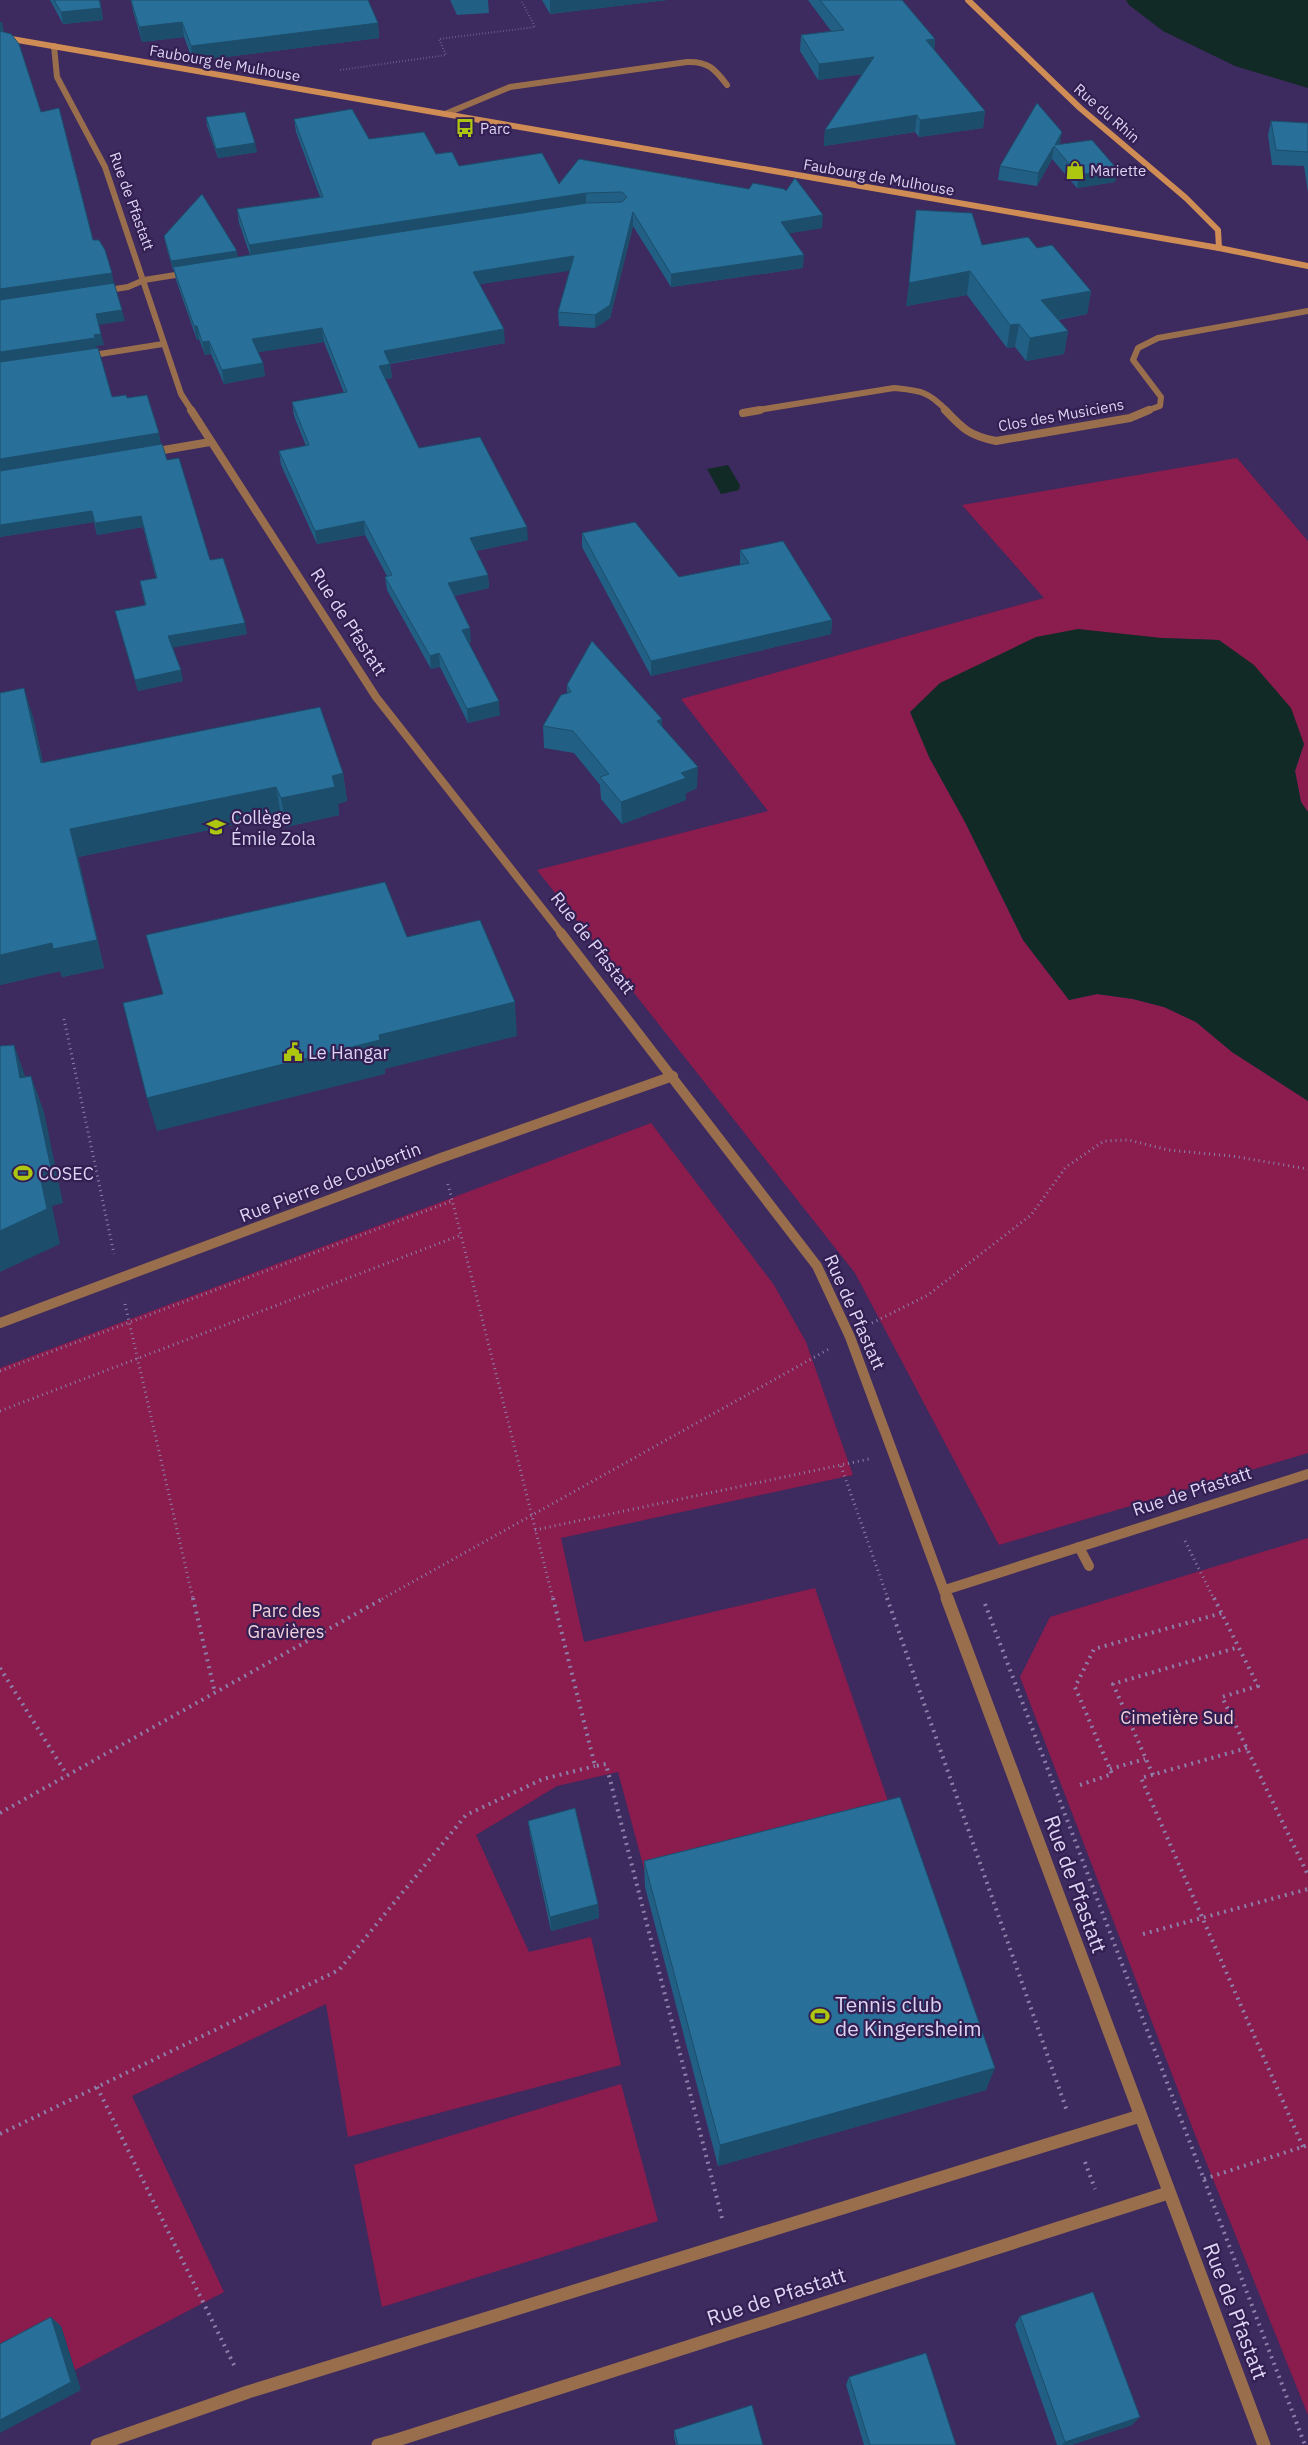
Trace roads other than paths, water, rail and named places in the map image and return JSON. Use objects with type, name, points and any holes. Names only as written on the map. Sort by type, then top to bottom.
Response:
[{"type":"main road","name":"Rue du Rhin","points":[[968,0],[1080,108],[1186,198],[1218,230],[1219,248]]},
{"type":"main road","name":"Faubourg de Mulhouse","points":[[0,37],[1219,248],[1308,266]]},
{"type":"street","name":"Rue de Pfastatt","points":[[54,46],[57,77],[105,167],[181,394],[210,442],[376,697],[673,1076],[817,1266],[850,1337],[1168,2193],[1264,2445]]},
{"type":"street","points":[[445,114],[510,87],[687,62],[700,61],[710,63],[727,85]]},
{"type":"street","points":[[98,292],[128,287],[144,280],[196,272]]},
{"type":"street","name":"Clos des Musiciens","points":[[743,413],[894,388],[915,390],[932,396],[964,430],[976,436],[996,441],[1130,418],[1160,406],[1161,397],[1133,360],[1138,348],[1158,338],[1308,311]]},
{"type":"street","points":[[77,357],[163,344]]},
{"type":"street","points":[[143,454],[210,442]]},
{"type":"street","name":"Rue Pierre de Coubertin","points":[[0,1323],[441,1158],[673,1076]]},
{"type":"street","name":"Rue de Pfastatt","points":[[945,1590],[1308,1474]]},
{"type":"street","points":[[1079,1547],[1089,1566]]},
{"type":"street","points":[[97,2445],[248,2392],[1140,2116]]},
{"type":"street","name":"Rue de Pfastatt","points":[[378,2445],[1168,2193]]},
{"type":"place","name":"Parc","points":[[465,128]]},
{"type":"place","name":"Mariette","points":[[1075,170]]},
{"type":"place","name":"Collège Émile Zola","points":[[216,827]]},
{"type":"place","name":"Le Hangar","points":[[293,1052]]},
{"type":"place","name":"COSEC","points":[[23,1173]]},
{"type":"place","name":"Tennis club de Kingersheim","points":[[820,2016]]},
{"type":"park label","name":"Parc des Gravières","points":[[286,1620]]},
{"type":"park label","name":"Cimetière Sud","points":[[1177,1717]]}]
